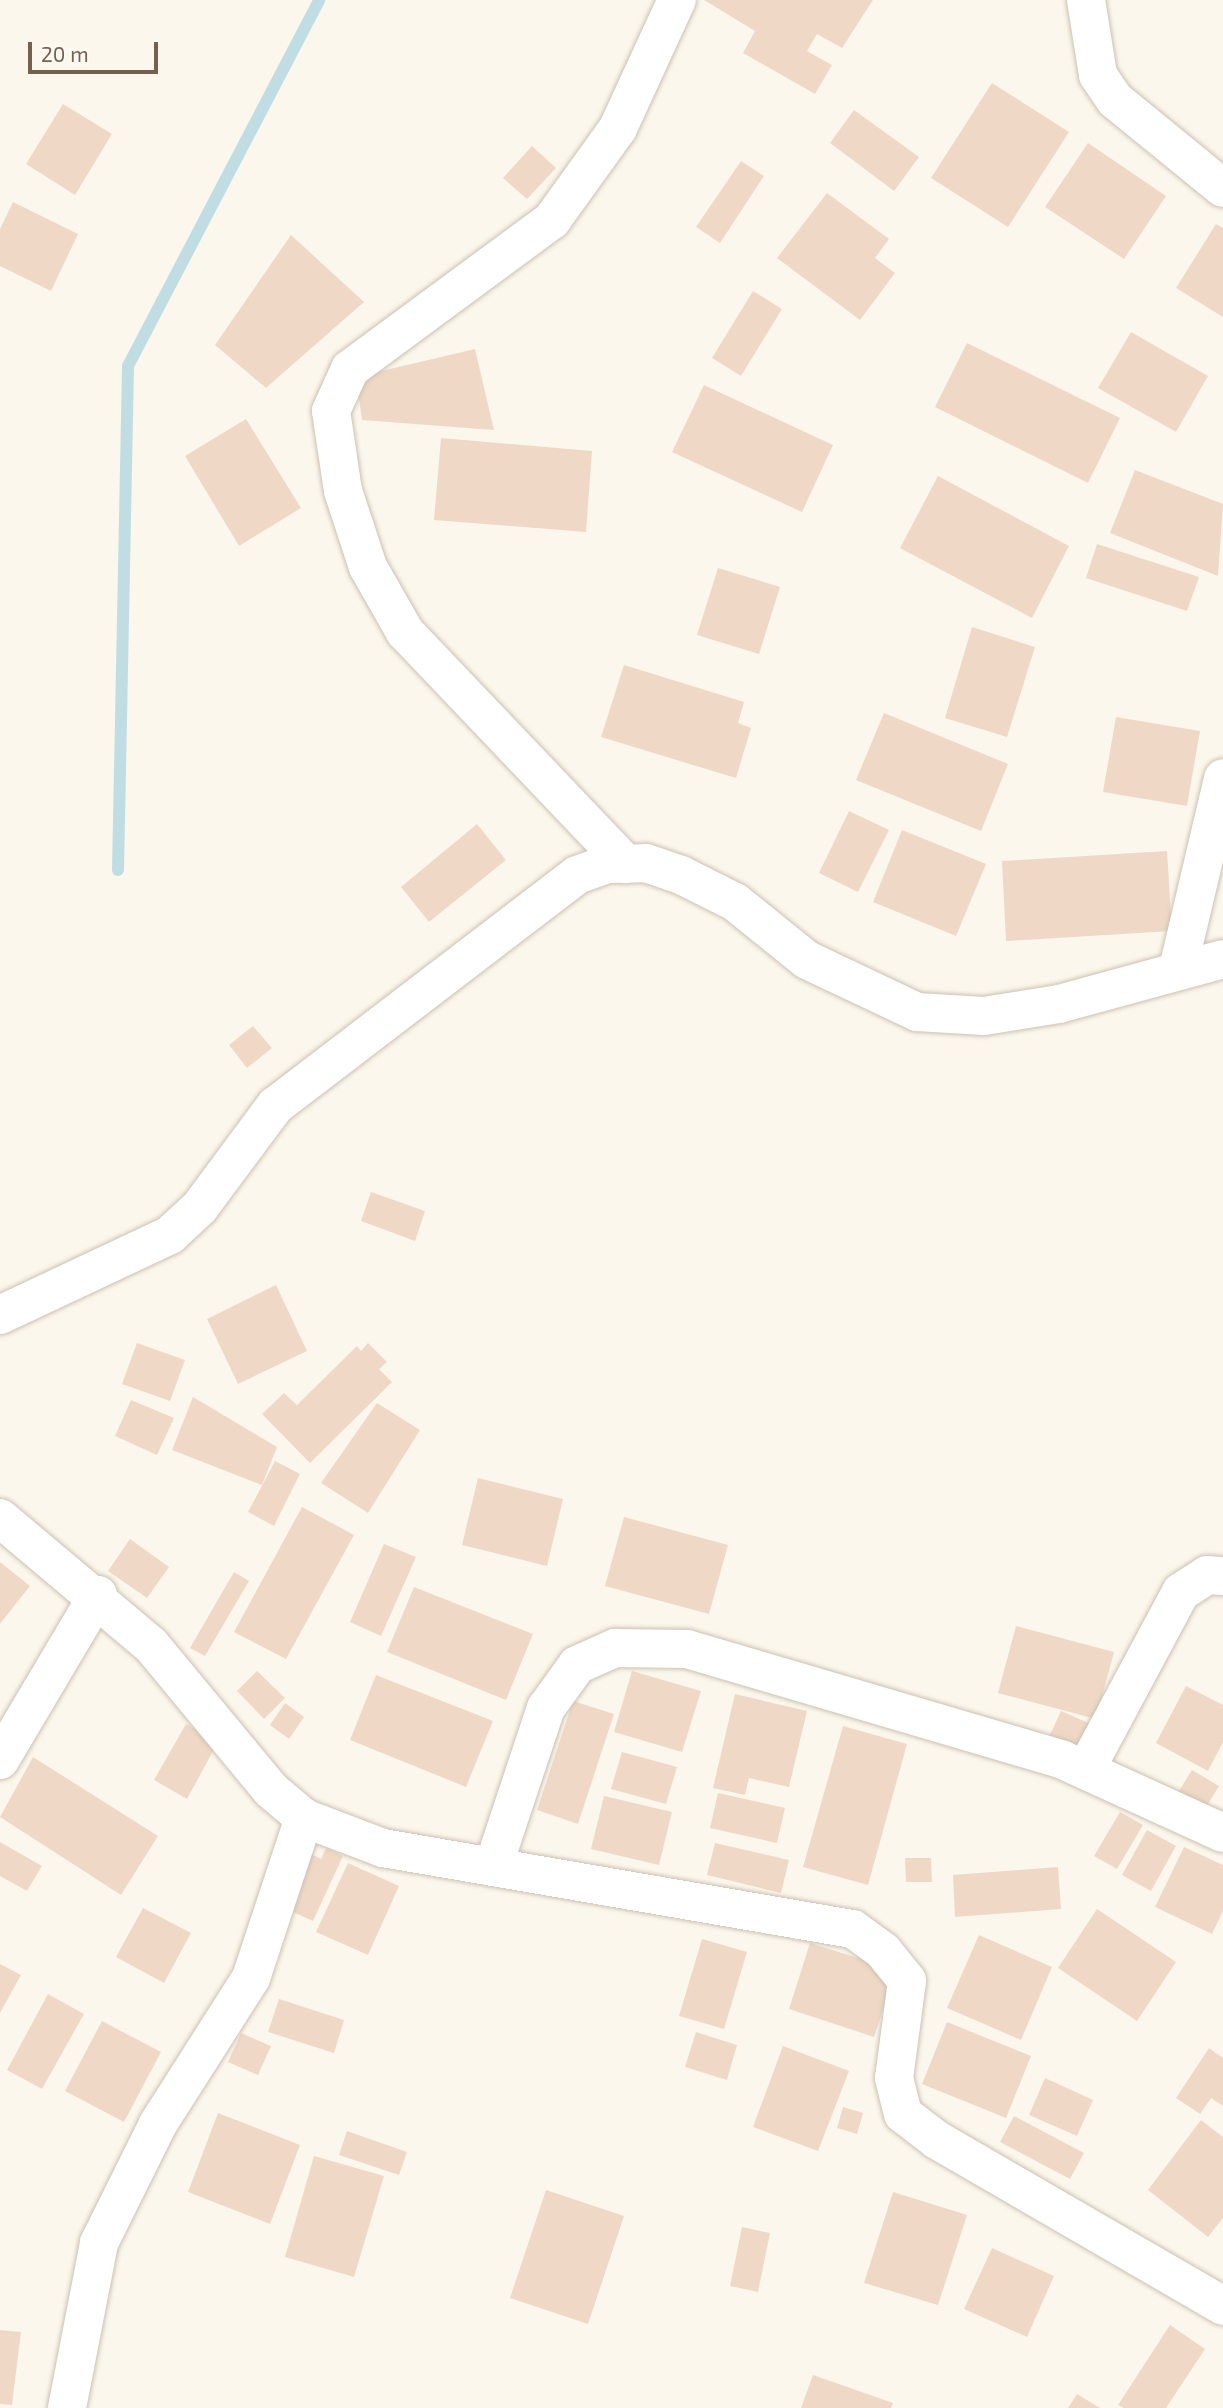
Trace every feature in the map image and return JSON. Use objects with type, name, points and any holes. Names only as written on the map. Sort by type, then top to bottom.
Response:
[{"type":"street","points":[[626,864],[405,632],[368,567],[343,491],[331,411],[350,369],[552,220],[618,128],[677,0]]},
{"type":"street","points":[[1086,0],[1098,75],[1115,100],[1223,188]]},
{"type":"street","points":[[1178,969],[1223,778]]},
{"type":"street","points":[[0,1315],[170,1235],[200,1207],[275,1106],[577,875],[626,864],[646,863],[724,897],[807,960],[918,1012],[984,1016],[1059,1004],[1178,969],[1223,959]]},
{"type":"street","points":[[0,1518],[97,1595],[151,1645],[271,1790],[304,1818],[383,1848],[853,1929],[883,1951],[907,1981],[894,2078],[903,2114],[937,2140],[1223,2306]]},
{"type":"street","points":[[1086,1769],[1181,1592],[1207,1574],[1223,1576]]},
{"type":"street","points":[[0,1760],[97,1595]]},
{"type":"street","points":[[492,1867],[546,1708],[577,1665],[615,1647],[687,1649],[1086,1769],[1223,1833]]},
{"type":"street","points":[[67,2408],[99,2243],[158,2124],[251,1978],[304,1818]]},
{"type":"building","points":[[704,0],[873,0],[842,48],[817,34],[807,51],[832,65],[815,94],[743,53],[755,31]]},
{"type":"building","points":[[992,83],[1069,132],[1008,227],[931,178]]},
{"type":"building","points":[[63,104],[112,134],[75,195],[26,164]]},
{"type":"building","points":[[854,110],[919,157],[894,191],[830,143]]},
{"type":"building","points":[[1088,143],[1166,196],[1124,259],[1045,207]]},
{"type":"building","points":[[532,146],[556,168],[527,199],[503,178]]},
{"type":"building","points":[[741,161],[764,176],[720,243],[696,227]]},
{"type":"building","points":[[827,193],[889,239],[875,258],[895,273],[860,320],[777,258]]},
{"type":"building","points":[[13,202],[78,234],[51,291],[0,266],[0,229]]},
{"type":"building","points":[[1216,224],[1223,228],[1223,317],[1176,288]]},
{"type":"building","points":[[291,235],[364,302],[266,388],[215,345]]},
{"type":"building","points":[[753,291],[782,309],[741,376],[712,358]]},
{"type":"building","points":[[1131,332],[1208,376],[1176,432],[1098,388]]},
{"type":"building","points":[[967,343],[1120,418],[1088,483],[935,407]]},
{"type":"building","points":[[475,349],[494,430],[362,420],[356,377]]},
{"type":"building","points":[[704,385],[833,445],[802,512],[672,452]]},
{"type":"building","points":[[246,419],[301,508],[239,546],[185,456]]},
{"type":"building","points":[[441,438],[592,451],[586,532],[434,520]]},
{"type":"building","points":[[1135,470],[1223,504],[1218,576],[1110,533]]},
{"type":"building","points":[[938,476],[1069,546],[1032,618],[900,548]]},
{"type":"building","points":[[1097,544],[1199,577],[1187,611],[1086,578]]},
{"type":"building","points":[[718,568],[780,587],[759,654],[697,635]]},
{"type":"building","points":[[972,627],[1035,647],[1007,737],[945,718]]},
{"type":"building","points":[[624,665],[744,702],[738,723],[751,728],[736,778],[601,737]]},
{"type":"building","points":[[884,713],[1008,764],[981,831],[856,780]]},
{"type":"building","points":[[1116,717],[1200,731],[1187,806],[1103,792]]},
{"type":"building","points":[[849,811],[889,830],[858,892],[819,873]]},
{"type":"building","points":[[477,824],[506,860],[429,922],[401,887]]},
{"type":"building","points":[[902,830],[986,864],[956,936],[873,902]]},
{"type":"building","points":[[1167,851],[1172,931],[1006,941],[1002,861]]},
{"type":"building","points":[[253,1026],[272,1048],[247,1068],[229,1045]]},
{"type":"building","points":[[371,1192],[425,1211],[415,1241],[361,1221]]},
{"type":"building","points":[[276,1285],[307,1351],[238,1384],[207,1319]]},
{"type":"building","points":[[137,1343],[185,1360],[170,1401],[122,1384]]},
{"type":"building","points":[[368,1343],[387,1362],[379,1369],[392,1382],[310,1463],[262,1414],[284,1393],[297,1405],[357,1346],[361,1351]]},
{"type":"building","points":[[193,1397],[277,1447],[262,1485],[172,1450]]},
{"type":"building","points":[[131,1400],[174,1418],[157,1455],[115,1436]]},
{"type":"building","points":[[377,1403],[420,1430],[368,1513],[321,1483]]},
{"type":"building","points":[[275,1461],[300,1474],[274,1526],[248,1512]]},
{"type":"building","points":[[478,1478],[563,1499],[547,1566],[462,1545]]},
{"type":"building","points":[[302,1507],[354,1535],[286,1659],[234,1632]]},
{"type":"building","points":[[624,1517],[728,1545],[709,1614],[605,1586]]},
{"type":"building","points":[[130,1539],[169,1567],[147,1598],[108,1571]]},
{"type":"building","points":[[384,1544],[416,1557],[381,1636],[350,1622]]},
{"type":"building","points":[[0,1562],[30,1586],[0,1624]]},
{"type":"building","points":[[234,1572],[249,1581],[205,1656],[190,1648]]},
{"type":"building","points":[[414,1587],[533,1634],[506,1700],[387,1652]]},
{"type":"building","points":[[1016,1626],[1114,1652],[1096,1719],[998,1693]]},
{"type":"building","points":[[257,1671],[285,1698],[264,1719],[237,1691]]},
{"type":"building","points":[[632,1671],[701,1691],[682,1752],[614,1732]]},
{"type":"building","points":[[376,1675],[493,1721],[466,1787],[350,1740]]},
{"type":"building","points":[[1186,1686],[1223,1705],[1223,1742],[1208,1771],[1156,1743]]},
{"type":"building","points":[[735,1694],[807,1711],[789,1787],[749,1778],[745,1795],[713,1788]]},
{"type":"building","points":[[573,1701],[614,1714],[578,1824],[537,1810]]},
{"type":"building","points":[[285,1703],[304,1717],[289,1739],[270,1725]]},
{"type":"building","points":[[1061,1711],[1093,1725],[1083,1749],[1050,1735]]},
{"type":"building","points":[[186,1724],[218,1742],[187,1799],[154,1780]]},
{"type":"building","points":[[843,1726],[907,1744],[868,1885],[803,1867]]},
{"type":"building","points":[[622,1752],[677,1767],[666,1804],[611,1789]]},
{"type":"building","points":[[33,1757],[158,1836],[121,1895],[0,1817]]},
{"type":"building","points":[[1192,1770],[1219,1786],[1206,1807],[1179,1791]]},
{"type":"building","points":[[718,1793],[785,1808],[777,1843],[710,1828]]},
{"type":"building","points":[[604,1796],[672,1812],[659,1865],[591,1849]]},
{"type":"building","points":[[1120,1812],[1143,1825],[1117,1869],[1094,1856]]},
{"type":"building","points":[[1147,1830],[1176,1846],[1151,1891],[1122,1875]]},
{"type":"building","points":[[0,1842],[42,1866],[27,1891],[0,1876]]},
{"type":"building","points":[[715,1843],[789,1860],[781,1893],[707,1875]]},
{"type":"building","points":[[1184,1847],[1223,1865],[1223,1911],[1212,1934],[1155,1907]]},
{"type":"building","points":[[326,1848],[343,1856],[313,1921],[284,1908],[309,1853],[321,1859]]},
{"type":"building","points":[[905,1858],[931,1858],[932,1882],[906,1882]]},
{"type":"building","points":[[348,1863],[399,1886],[368,1955],[316,1932]]},
{"type":"building","points":[[1058,1867],[1061,1909],[955,1917],[953,1875]]},
{"type":"building","points":[[143,1908],[191,1933],[164,1983],[116,1957]]},
{"type":"building","points":[[1097,1909],[1176,1962],[1137,2021],[1058,1968]]},
{"type":"building","points":[[979,1935],[1052,1967],[1021,2040],[947,2008]]},
{"type":"building","points":[[702,1939],[747,1952],[724,2029],[679,2016]]},
{"type":"building","points":[[810,1943],[896,1970],[874,2037],[789,2009]]},
{"type":"building","points":[[0,1964],[21,1975],[0,2013]]},
{"type":"building","points":[[48,1994],[84,2014],[42,2089],[7,2070]]},
{"type":"building","points":[[279,1999],[344,2020],[334,2053],[268,2032]]},
{"type":"building","points":[[102,2021],[161,2052],[124,2122],[65,2091]]},
{"type":"building","points":[[947,2022],[1031,2056],[1006,2118],[922,2084]]},
{"type":"building","points":[[696,2032],[737,2045],[727,2080],[685,2067]]},
{"type":"building","points":[[241,2033],[271,2046],[258,2075],[228,2062]]},
{"type":"building","points":[[783,2046],[849,2071],[818,2151],[753,2127]]},
{"type":"building","points":[[1209,2048],[1223,2058],[1223,2106],[1211,2098],[1200,2114],[1176,2098]]},
{"type":"building","points":[[1045,2078],[1093,2100],[1077,2136],[1029,2115]]},
{"type":"building","points":[[843,2107],[863,2113],[857,2134],[837,2128]]},
{"type":"building","points":[[218,2113],[300,2145],[270,2224],[188,2192]]},
{"type":"building","points":[[1014,2116],[1084,2153],[1070,2179],[1000,2142]]},
{"type":"building","points":[[1201,2120],[1223,2137],[1223,2218],[1208,2237],[1148,2190]]},
{"type":"building","points":[[347,2131],[407,2152],[399,2175],[339,2155]]},
{"type":"building","points":[[314,2156],[384,2176],[354,2277],[285,2257]]},
{"type":"building","points":[[546,2190],[624,2216],[588,2324],[510,2298]]},
{"type":"building","points":[[893,2192],[967,2215],[938,2305],[864,2283]]},
{"type":"building","points":[[742,2227],[770,2233],[758,2292],[730,2286]]},
{"type":"building","points":[[992,2248],[1054,2276],[1027,2337],[964,2309]]},
{"type":"building","points":[[1170,2325],[1205,2349],[1166,2408],[1124,2408],[1118,2405]]},
{"type":"building","points":[[0,2330],[21,2332],[12,2405],[0,2404]]},
{"type":"building","points":[[813,2375],[893,2403],[891,2408],[801,2408]]},
{"type":"building","points":[[1077,2394],[1100,2408],[1068,2408]]},
{"type":"waterway","points":[[118,870],[128,366],[319,0]]}]
